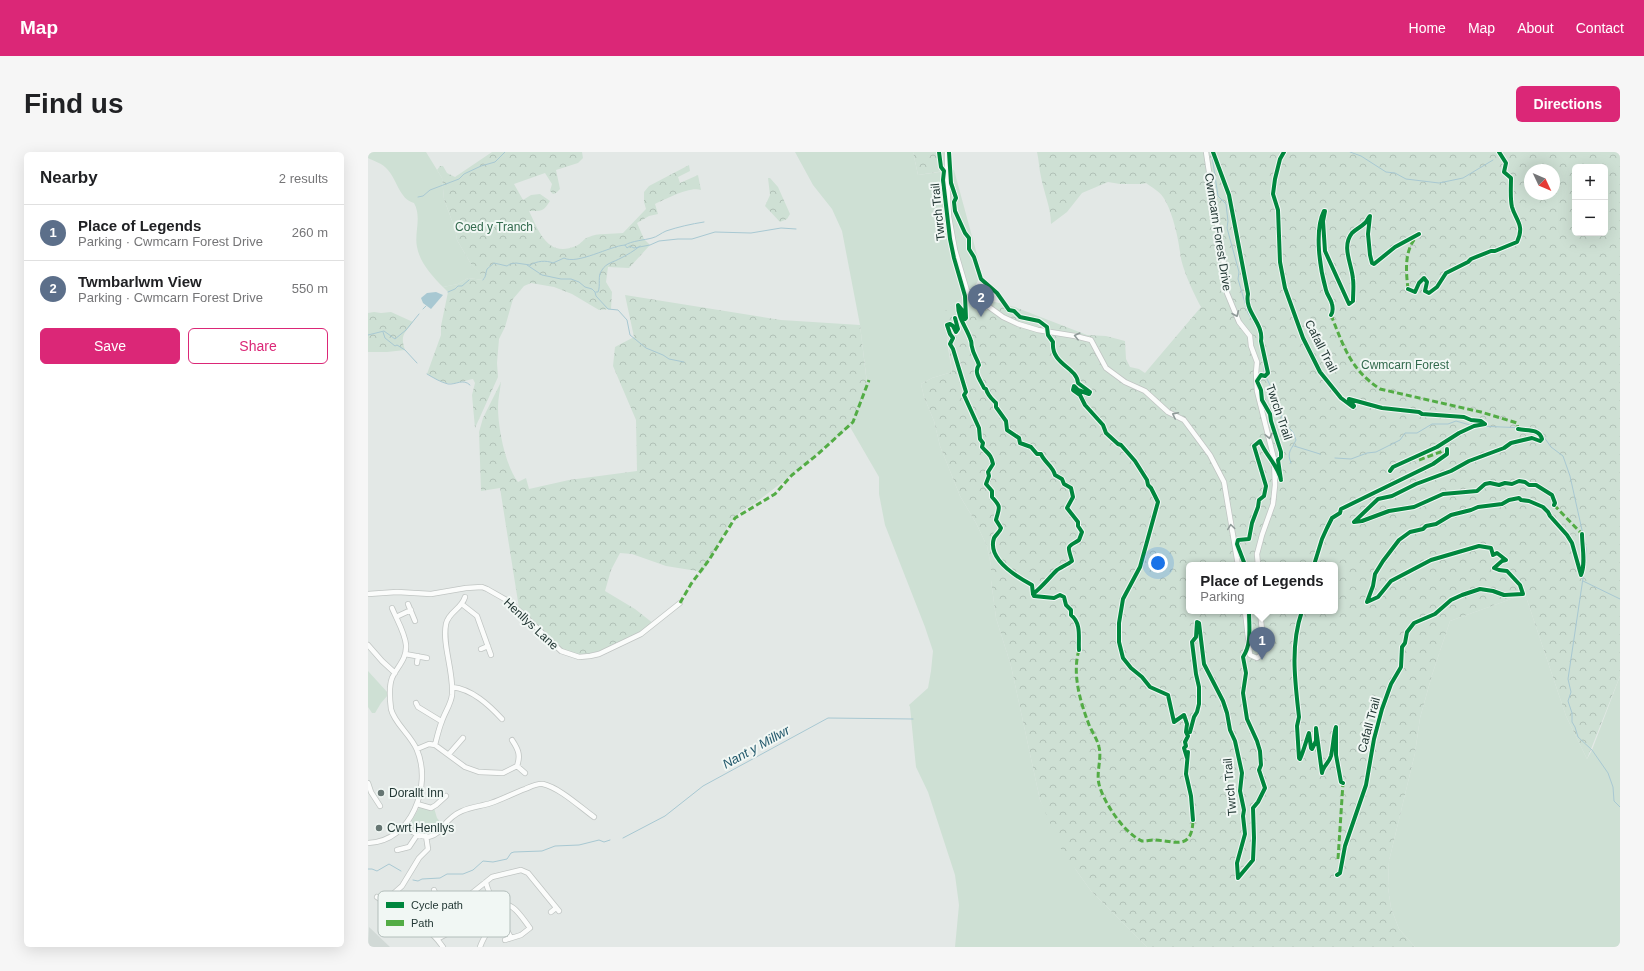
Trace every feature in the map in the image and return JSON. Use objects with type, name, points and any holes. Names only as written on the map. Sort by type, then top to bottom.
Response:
[{"type":"street","points":[[947,152],[949,217],[954,250],[967,291],[1003,317],[1018,324],[1038,330],[1091,340],[1106,368],[1125,382],[1145,391],[1168,412],[1184,420],[1210,455],[1224,482],[1237,562]]},
{"type":"street","name":"Cwmcarn Forest Drive","points":[[1206,152],[1222,248],[1227,292],[1239,322],[1250,336],[1251,346],[1257,362],[1257,391],[1274,459],[1275,485],[1273,504],[1269,520],[1262,535],[1258,562]]},
{"type":"street","name":"Henllys Lane","points":[[368,594],[397,592],[431,594],[482,587],[510,602],[561,651],[579,657],[599,654],[641,634],[680,603]]},
{"type":"street","points":[[435,745],[441,721],[452,696],[446,623],[453,613],[463,605],[465,597]]},
{"type":"street","points":[[408,604],[415,621]]},
{"type":"street","points":[[463,605],[477,616],[491,655]]},
{"type":"street","points":[[368,843],[390,837],[404,827],[417,804],[423,777],[417,749],[394,716],[391,709],[391,682],[405,654],[406,643],[392,608]]},
{"type":"street","points":[[396,617],[411,610]]},
{"type":"street","points":[[1245,614],[1250,655],[1257,658],[1262,655],[1264,650],[1260,614]]},
{"type":"street","points":[[368,645],[382,661],[396,673]]},
{"type":"street","points":[[481,649],[488,646]]},
{"type":"street","points":[[405,654],[427,658]]},
{"type":"street","points":[[417,663],[418,656]]},
{"type":"street","points":[[452,687],[462,688],[488,703],[502,719]]},
{"type":"street","points":[[416,703],[418,708],[441,721]]},
{"type":"street","points":[[492,717],[497,713]]},
{"type":"street","points":[[449,754],[463,738]]},
{"type":"street","points":[[417,749],[429,744],[435,745],[449,754],[464,767],[479,772],[503,773],[517,766],[520,759],[512,740]]},
{"type":"street","points":[[517,766],[525,772]]},
{"type":"street","points":[[368,783],[369,793],[380,806]]},
{"type":"street","points":[[404,827],[417,835],[426,836],[436,834],[450,818],[462,811],[493,802],[540,784],[549,786],[566,796],[594,817]]},
{"type":"street","points":[[417,804],[431,808],[446,796]]},
{"type":"street","points":[[397,850],[409,847],[417,835]]},
{"type":"street","points":[[396,891],[402,886],[419,858],[428,849],[426,836]]},
{"type":"street","points":[[475,891],[492,877],[521,870],[525,871],[557,910],[552,912]]},
{"type":"street","points":[[486,882],[489,891]]},
{"type":"street","points":[[505,940],[521,935],[532,929],[510,906]]},
{"type":"street","points":[[441,937],[437,939],[443,947]]},
{"type":"street","points":[[480,947],[484,937]]},
{"type":"shaded area","points":[[369,927],[390,947],[368,947]]},
{"type":"green space","points":[[368,152],[426,152],[442,178],[444,199],[455,229],[457,240],[471,264],[485,277],[483,280],[468,278],[458,284],[443,287],[427,269],[419,253],[416,242],[418,219],[414,203],[405,197],[385,167],[368,158]]},
{"type":"green space","name":"Coed y Tranch","points":[[492,152],[582,152],[583,158],[578,163],[556,170],[560,189],[556,193],[553,194],[550,191],[552,184],[545,173],[514,184],[523,200],[531,195],[540,194],[550,201],[542,210],[529,211],[536,227],[545,240],[558,248],[566,249],[576,246],[592,236],[600,234],[623,233],[646,209],[644,192],[649,186],[689,165],[690,171],[678,177],[680,183],[698,175],[701,190],[696,189],[685,191],[655,204],[658,214],[649,216],[637,223],[644,239],[650,245],[629,268],[608,267],[606,282],[612,292],[611,309],[599,310],[572,294],[554,287],[531,283],[524,286],[513,299],[505,327],[499,339],[497,363],[498,377],[475,428],[472,395],[475,383],[473,379],[454,383],[445,383],[427,374],[441,335],[441,326],[448,292],[443,287],[458,284],[468,278],[483,280],[485,278],[471,264],[457,240],[455,229],[444,199],[442,178],[437,170],[440,166],[443,166],[447,173],[455,177]]},
{"type":"green space","points":[[795,152],[913,152],[918,175],[954,170],[982,273],[972,292],[950,306],[947,341],[952,372],[932,378],[921,384],[924,397],[934,421],[940,446],[960,496],[976,523],[987,546],[991,566],[991,580],[996,618],[1011,666],[1040,800],[1076,870],[1091,891],[1147,947],[955,947],[959,905],[955,875],[928,792],[916,767],[909,705],[928,688],[933,651],[885,525],[879,494],[879,477],[850,427],[867,383],[860,325],[842,231],[832,209],[813,185]]},
{"type":"green space","points":[[913,152],[950,152],[950,170],[918,175]]},
{"type":"green space","name":"Cwmcarn Forest","points":[[1037,152],[1620,152],[1620,676],[1587,759],[1566,716],[1525,594],[1450,621],[1432,675],[1420,718],[1415,753],[1389,861],[1388,887],[1391,908],[1399,929],[1415,947],[1147,947],[1091,891],[1061,849],[1040,800],[1011,666],[996,618],[991,580],[991,566],[987,546],[976,523],[960,496],[940,446],[934,421],[924,397],[921,384],[932,378],[952,372],[944,312],[950,306],[972,292],[983,299],[1015,307],[1087,335],[1106,336],[1125,341],[1126,359],[1130,367],[1139,369],[1145,373],[1201,307],[1185,273],[1172,216],[1166,202],[1159,193],[1146,183],[1120,184],[1108,182],[1082,193],[1067,212],[1051,224],[1050,212],[1040,174]]},
{"type":"green space","points":[[768,178],[770,178],[778,187],[790,214],[787,219],[780,222],[765,206],[770,195]]},
{"type":"green space","points":[[625,295],[781,320],[860,325],[867,384],[850,427],[780,484],[755,503],[741,511],[730,522],[703,572],[666,566],[632,554],[620,553],[611,570],[605,591],[635,609],[654,624],[641,634],[599,654],[578,655],[560,648],[519,608],[500,488],[481,491],[479,432],[483,418],[501,382],[498,407],[499,425],[509,466],[518,482],[526,478],[529,489],[569,480],[637,471],[636,420],[613,366],[615,347],[634,337]]},
{"type":"green space","points":[[391,312],[413,322],[405,332],[403,338],[405,350],[368,352],[368,313]]},
{"type":"green space","points":[[1525,594],[1566,716],[1587,759],[1592,750],[1620,676],[1620,947],[1415,947],[1399,929],[1391,908],[1388,887],[1389,861],[1415,753],[1420,718],[1432,675],[1450,621]]},
{"type":"green space","points":[[368,671],[388,693],[375,713],[372,713],[368,707]]},
{"type":"green space","points":[[419,808],[434,808],[437,818],[443,825],[435,832],[429,834],[422,834],[416,831],[410,824]]},
{"type":"water","points":[[436,292],[443,295],[431,309],[423,303],[421,298],[427,293]]},
{"type":"waterway","points":[[418,197],[423,196],[430,190],[459,179],[464,174],[481,166],[495,162],[505,152]]},
{"type":"waterway","points":[[1212,152],[1218,196],[1226,204],[1228,221],[1227,228],[1239,272],[1238,279],[1248,313],[1258,329],[1264,364],[1264,373],[1275,395],[1273,400],[1280,410],[1283,422],[1293,432],[1296,440],[1289,453],[1291,463]]},
{"type":"waterway","points":[[1350,152],[1361,156],[1386,172],[1395,173],[1406,179],[1439,183],[1463,178],[1493,160]]},
{"type":"waterway","points":[[625,245],[654,237],[675,228],[704,222]]},
{"type":"waterway","points":[[483,280],[487,269],[494,263],[507,266],[516,263],[530,265],[542,261],[553,263],[564,258],[577,259],[585,257],[619,246],[625,245],[627,248],[630,246],[634,248],[650,245],[659,241],[692,239],[715,232],[751,233],[781,228],[796,229]]},
{"type":"waterway","points":[[596,292],[598,292],[600,275],[604,268],[608,264],[640,246]]},
{"type":"waterway","points":[[527,265],[542,275],[561,279],[571,279],[579,282],[585,287],[592,289],[596,296],[608,309],[618,310],[627,320],[630,335],[646,348],[669,359],[684,362]]},
{"type":"waterway","points":[[448,292],[458,286],[462,286],[469,280]]},
{"type":"waterway","points":[[423,309],[426,306]]},
{"type":"waterway","points":[[368,335],[384,331],[395,339],[406,330],[419,314]]},
{"type":"waterway","points":[[383,332],[385,338],[395,346],[397,345],[405,350],[417,363]]},
{"type":"waterway","points":[[427,374],[448,384],[465,382],[470,385]]},
{"type":"waterway","points":[[1335,458],[1351,459],[1367,453],[1376,452],[1400,440],[1405,433],[1417,433],[1432,424],[1448,424],[1456,421],[1470,425],[1473,422],[1479,426],[1539,430],[1551,447],[1563,456],[1570,476],[1586,548],[1586,558],[1568,679],[1571,692],[1568,701],[1572,713],[1572,722],[1578,737],[1592,750],[1608,773],[1613,787],[1614,801],[1620,807]]},
{"type":"waterway","points":[[1294,446],[1320,454]]},
{"type":"waterway","points":[[1583,581],[1620,599]]},
{"type":"waterway","name":"Nant y Millwr","points":[[623,838],[665,816],[703,786],[828,718],[913,719]]},
{"type":"waterway","name":"Nant y Millwr","points":[[413,880],[418,881],[422,879],[440,878],[447,874],[463,874],[473,870],[483,861],[493,862],[507,859],[511,853],[514,852],[542,851],[555,846],[579,845],[599,840],[604,842],[610,840]]},
{"type":"waterway","name":"Nant y Millwr","points":[[368,869],[377,871],[389,864],[401,871]]},
{"type":"marked path","points":[[1408,289],[1406,269],[1408,255],[1409,249],[1416,237]]},
{"type":"marked path","points":[[1331,315],[1349,356],[1362,374],[1380,389],[1481,412],[1517,423],[1518,429]]},
{"type":"marked path","points":[[680,603],[735,518],[775,494],[792,475],[818,454],[853,422],[869,380]]},
{"type":"marked path","points":[[1419,460],[1443,451]]},
{"type":"marked path","points":[[1554,505],[1582,534]]},
{"type":"marked path","points":[[1079,650],[1076,668],[1078,687],[1085,714],[1099,747],[1099,784],[1105,800],[1116,817],[1129,832],[1142,841],[1155,840],[1181,842],[1186,840],[1192,830],[1193,820]]},
{"type":"marked path","points":[[1338,859],[1343,783]]},
{"type":"cycle path","name":"Twrch Trail","points":[[939,152],[941,167],[944,171],[943,180],[950,239],[965,296],[965,319],[962,310],[958,305],[958,310],[979,365],[977,368],[977,374],[984,388],[996,403],[996,407],[1006,421],[1007,430],[1019,438],[1020,443],[1031,447],[1037,454],[1041,454],[1055,475],[1062,479],[1064,484],[1071,488],[1073,497],[1067,508],[1078,522],[1078,526],[1082,532],[1079,540],[1069,547],[1072,561],[1056,571],[1033,594]]},
{"type":"cycle path","points":[[949,152],[951,183],[956,198],[954,202],[955,211],[965,233],[969,238],[969,249],[974,257],[981,279],[997,293],[1009,310],[1014,311],[1020,317],[1039,321],[1047,327],[1048,335],[1053,342],[1053,350],[1056,356],[1073,373],[1077,378],[1078,383],[1090,392],[1089,394],[1078,390],[1074,386],[1073,390],[1080,395],[1085,405],[1103,425],[1106,433],[1121,445],[1135,461],[1158,502],[1140,567],[1123,599],[1119,623],[1119,642],[1123,658],[1131,668],[1142,677],[1150,687],[1168,695],[1174,722],[1184,715],[1187,724],[1186,732],[1188,736],[1185,742],[1186,746],[1184,748],[1187,758]]},
{"type":"cycle path","name":"Twrch Trail","points":[[1213,152],[1229,195],[1249,306],[1260,329],[1268,373],[1265,376],[1261,375],[1257,381],[1261,390],[1262,400],[1270,414],[1281,452],[1281,457],[1278,460],[1281,480],[1277,470],[1260,441],[1254,446],[1266,486],[1264,496],[1259,500],[1249,539],[1238,540],[1237,544],[1244,562]]},
{"type":"cycle path","name":"Cafall Trail","points":[[1284,152],[1280,159],[1273,194],[1278,210],[1280,262],[1285,288],[1303,338],[1320,372],[1341,398],[1353,407],[1354,406],[1349,399],[1382,408],[1419,412],[1422,414],[1464,417],[1471,420],[1481,421],[1485,424],[1474,426],[1459,433],[1437,447],[1393,467],[1390,471]]},
{"type":"cycle path","points":[[1408,289],[1415,292],[1419,283],[1424,278],[1427,282],[1425,291],[1429,293],[1437,287],[1446,273],[1471,259],[1517,242],[1520,227],[1511,204],[1511,178],[1504,172],[1506,163],[1499,152]]},
{"type":"cycle path","points":[[1331,315],[1332,305],[1324,281],[1319,250],[1319,229],[1324,211],[1323,221],[1325,251],[1349,304],[1353,301],[1353,284],[1347,244],[1352,233],[1365,223],[1370,216],[1368,234],[1370,255],[1372,263],[1374,264],[1395,247],[1419,234]]},
{"type":"cycle path","points":[[955,318],[958,329],[956,332],[953,326],[950,324],[947,325],[953,338],[950,344],[953,349],[966,392],[964,395],[979,428],[980,439],[983,443],[982,447],[990,456],[993,464],[988,472],[989,476],[986,484],[992,491],[992,497],[999,508],[996,520],[1001,528],[994,538],[993,546],[999,560],[1012,572],[1032,585],[1033,594]]},
{"type":"cycle path","points":[[1518,429],[1538,433],[1542,439],[1540,441],[1532,438],[1511,443],[1504,448],[1469,461],[1451,471],[1416,484],[1392,496],[1378,499],[1354,522],[1362,521],[1389,511],[1414,507],[1443,494],[1477,491],[1485,484],[1490,483],[1499,485],[1505,483],[1512,484],[1519,481],[1525,482],[1529,485],[1536,485],[1552,495],[1555,503],[1554,505]]},
{"type":"cycle path","points":[[1315,562],[1327,528],[1332,518],[1340,513],[1341,509],[1433,464],[1447,454],[1447,449]]},
{"type":"cycle path","name":"Cafall Trail","points":[[1337,875],[1340,873],[1345,846],[1366,785],[1374,739],[1382,709],[1391,684],[1401,667],[1402,647],[1405,643],[1407,632],[1414,623],[1435,614],[1451,600],[1480,589],[1493,591],[1504,595],[1523,594],[1520,585],[1507,571],[1494,568],[1502,561],[1506,560],[1497,553],[1493,555],[1491,548],[1479,546],[1431,560],[1391,581],[1378,597],[1367,602],[1373,586],[1375,574],[1383,561],[1399,540],[1410,532],[1436,524],[1451,515],[1478,507],[1502,504],[1509,500],[1519,498],[1543,507],[1567,535],[1572,543],[1581,575],[1584,560],[1582,534]]},
{"type":"cycle path","points":[[1033,594],[1034,596],[1054,598],[1060,595],[1064,597],[1066,605],[1071,610],[1071,615],[1077,623],[1079,631],[1079,650]]},
{"type":"cycle path","name":"Twrch Trail","points":[[1190,732],[1199,704],[1199,687],[1192,642],[1196,637],[1197,622],[1199,623],[1204,664],[1223,701],[1230,730],[1235,741],[1242,773],[1240,791],[1244,810],[1243,816],[1245,834],[1237,863],[1238,878],[1253,860],[1253,808],[1258,802],[1265,788],[1259,770],[1261,765],[1260,751],[1247,719],[1243,693],[1246,673],[1243,657],[1249,641],[1249,614]]},
{"type":"cycle path","points":[[1301,614],[1296,637],[1294,664],[1299,717],[1297,726],[1299,758],[1300,759],[1303,752],[1309,733],[1312,749],[1316,741],[1316,728],[1322,773],[1331,756],[1336,727],[1336,755],[1341,782],[1343,783]]},
{"type":"cycle path","points":[[1188,752],[1186,774],[1191,796],[1193,820]]},
{"type":"place","name":"Twmbarlwm View","points":[[981,317]]},
{"type":"place","name":"Place of Legends","points":[[1262,660]]},
{"type":"place","name":"Dorallt Inn","points":[[381,793]]},
{"type":"place","name":"Cwrt Henllys","points":[[379,828]]}]
